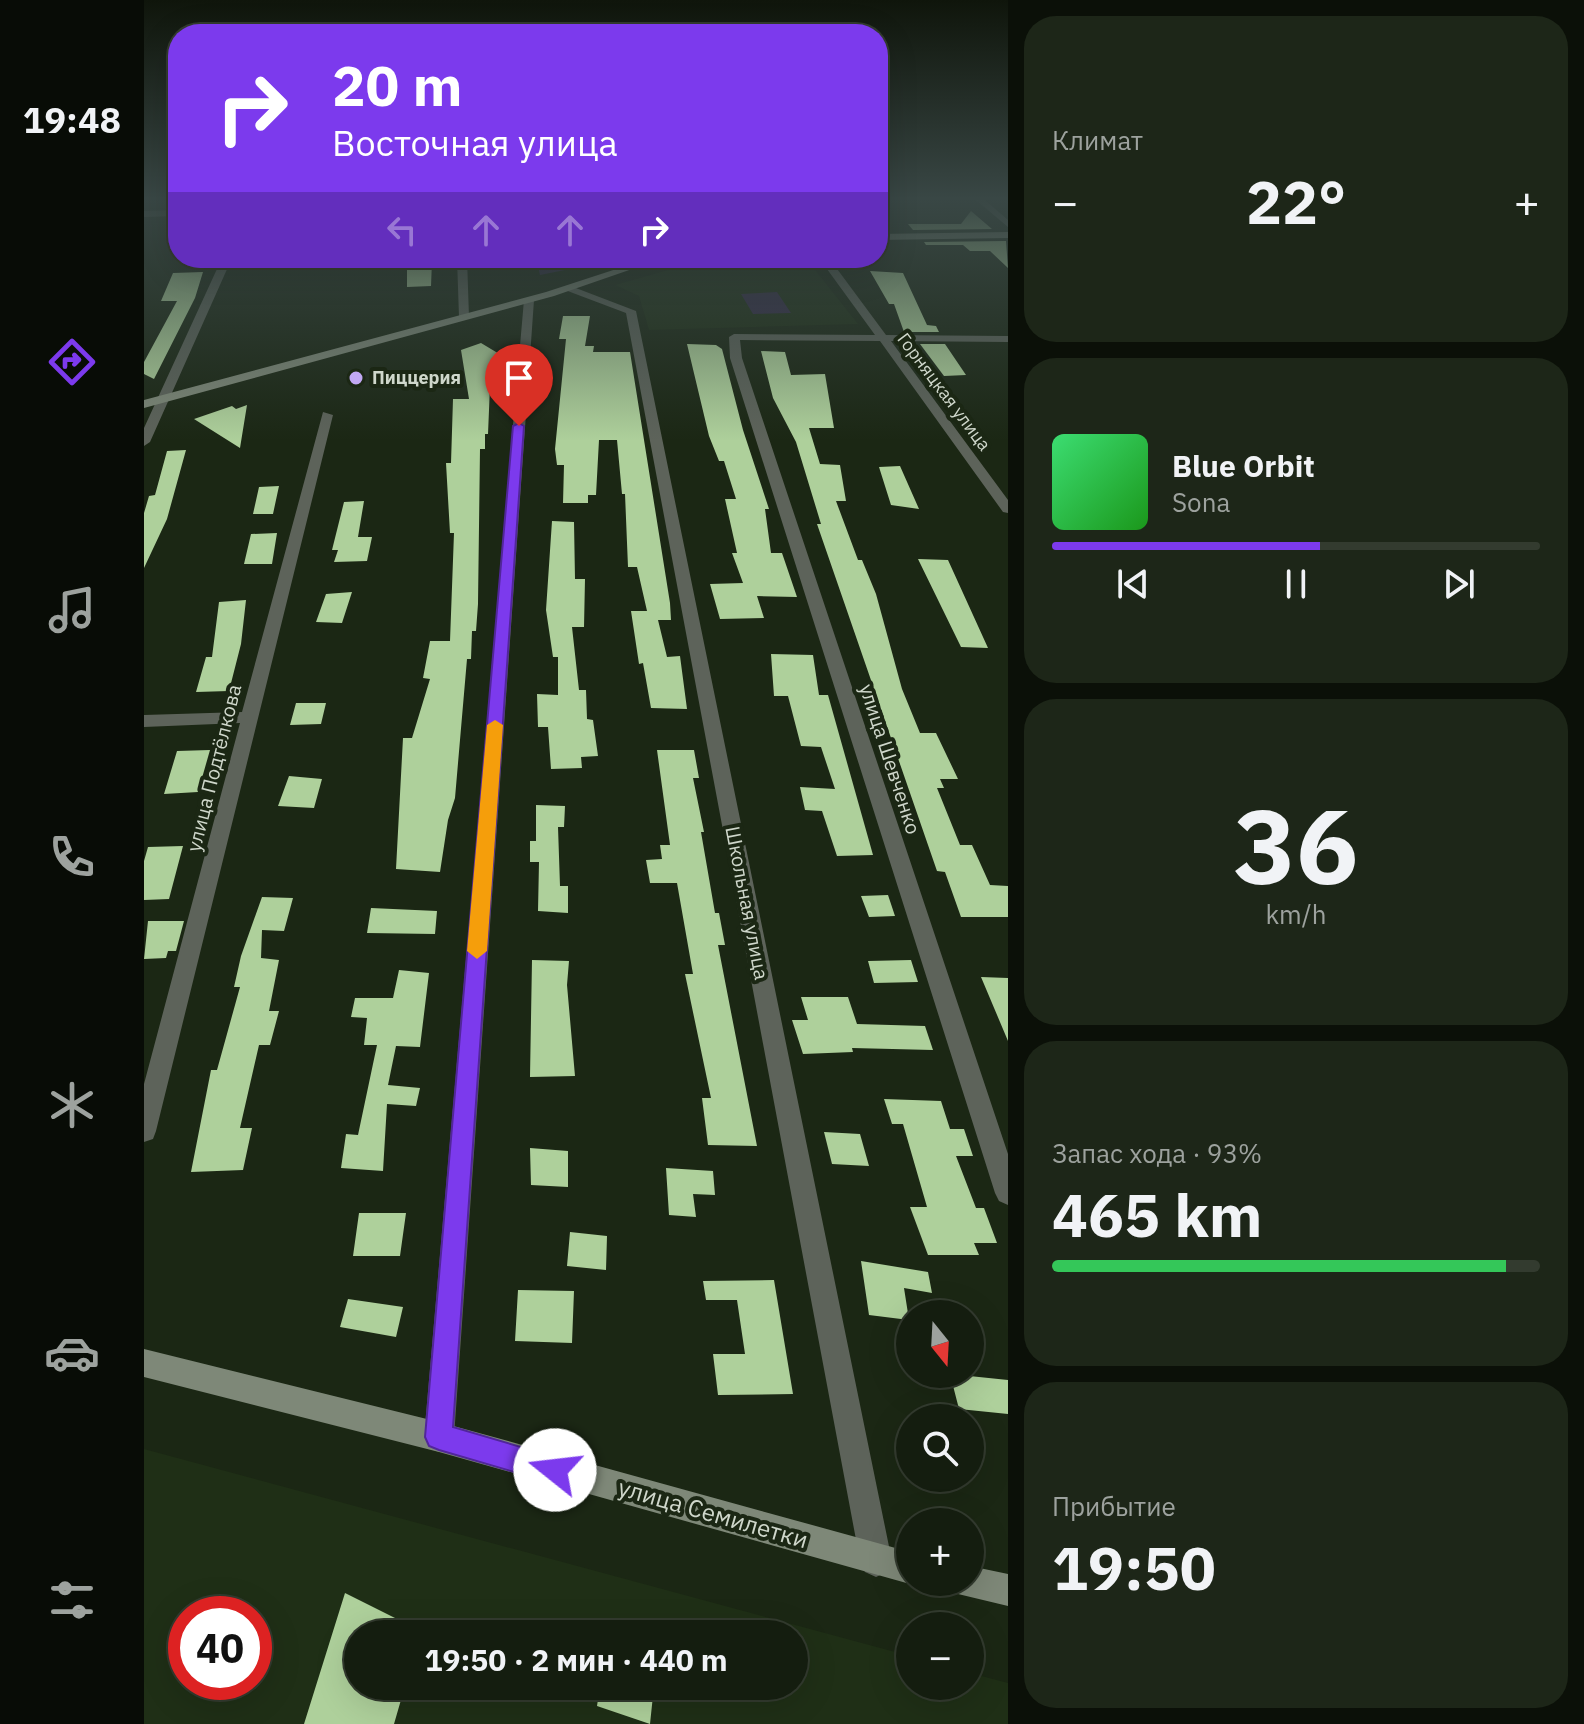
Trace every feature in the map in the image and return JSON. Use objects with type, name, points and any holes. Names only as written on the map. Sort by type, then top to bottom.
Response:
[{"type":"street","points":[[144,442],[217,280]]},
{"type":"street","points":[[463,280],[464,317]]},
{"type":"street","points":[[144,404],[591,280]]},
{"type":"street","name":"Горняцкая улица","points":[[840,280],[1008,509]]},
{"type":"street","name":"Школьная улица","points":[[568,288],[631,311],[876,1561]]},
{"type":"street","points":[[439,1437],[529,300]]},
{"type":"street","name":"улица Шевченко","points":[[881,337],[734,337],[736,358],[1008,1193]]},
{"type":"street","points":[[881,337],[1008,339]]},
{"type":"street","name":"улица Подтёлкова","points":[[144,1131],[327,415]]},
{"type":"street","points":[[144,721],[250,717]]},
{"type":"street","name":"улица Семилетки","points":[[144,1363],[439,1437],[896,1565]]},
{"type":"street","points":[[984,1585],[1008,1590]]},
{"type":"shaded area","points":[[631,280],[823,280],[858,324],[649,330],[639,296],[615,285]]},
{"type":"shaded area","points":[[777,292],[791,313],[753,314],[741,294]]},
{"type":"shaded area","points":[[144,1449],[777,1620],[344,1620],[344,1700],[808,1700],[808,1628],[896,1652],[896,1700],[984,1700],[984,1677],[1008,1683],[1008,1724],[144,1724]]},
{"type":"building","points":[[170,280],[200,280],[195,298],[154,379],[144,374],[144,362],[177,301],[161,301]]},
{"type":"building","points":[[407,280],[431,280],[431,286],[407,287]]},
{"type":"building","points":[[875,280],[906,280],[927,325],[936,326],[939,332],[904,332],[894,304],[889,304]]},
{"type":"building","points":[[563,316],[590,316],[585,346],[594,346],[593,352],[630,352],[670,603],[671,620],[658,620],[667,657],[680,656],[687,709],[651,708],[643,663],[639,664],[631,611],[647,611],[637,567],[628,567],[625,494],[622,494],[617,440],[599,440],[596,495],[588,495],[588,503],[563,503],[564,465],[557,465],[555,449],[566,339],[559,339]]},
{"type":"building","points":[[481,343],[506,358],[507,372],[496,373],[497,386],[490,386],[488,434],[485,434],[485,449],[480,449],[478,604],[476,631],[472,631],[471,659],[467,659],[455,798],[448,820],[440,872],[396,869],[403,738],[412,738],[430,679],[423,678],[430,641],[450,641],[454,533],[450,533],[446,463],[451,463],[453,399],[469,399],[461,350]]},
{"type":"building","points":[[687,344],[716,345],[722,349],[743,430],[769,509],[765,509],[771,553],[782,553],[797,597],[757,596],[764,618],[720,619],[710,584],[743,583],[732,553],[737,553],[725,499],[736,499],[724,461],[719,461],[709,436]]},
{"type":"building","points":[[920,344],[945,344],[966,375],[944,376]]},
{"type":"building","points":[[761,351],[785,352],[791,375],[825,374],[834,428],[809,428],[820,464],[840,465],[846,501],[836,501],[858,560],[862,560],[876,594],[902,689],[920,733],[936,733],[958,779],[940,779],[944,788],[937,788],[960,845],[972,845],[990,885],[1008,886],[1008,917],[961,917],[945,872],[937,871],[817,524],[821,524],[796,442],[773,398]]},
{"type":"building","points":[[247,405],[240,448],[194,419],[232,406],[236,409]]},
{"type":"building","points":[[186,450],[167,519],[144,568],[144,513],[149,496],[155,495],[167,451]]},
{"type":"building","points":[[900,466],[919,509],[891,505],[879,467]]},
{"type":"building","points":[[279,486],[273,514],[253,514],[259,487]]},
{"type":"building","points":[[364,501],[358,537],[372,537],[367,561],[334,562],[338,550],[332,550],[344,502]]},
{"type":"building","points":[[552,521],[574,522],[575,579],[585,579],[584,627],[572,627],[579,690],[586,690],[587,719],[593,720],[598,756],[581,757],[582,768],[551,769],[548,727],[538,727],[537,694],[558,695],[558,657],[553,657],[546,610]]},
{"type":"building","points":[[277,533],[272,564],[244,564],[251,534]]},
{"type":"building","points":[[918,559],[948,560],[988,648],[961,647]]},
{"type":"building","points":[[352,592],[342,623],[316,622],[326,594]]},
{"type":"building","points":[[246,600],[241,644],[229,691],[196,692],[206,657],[212,657],[219,602]]},
{"type":"building","points":[[771,654],[813,655],[819,695],[828,695],[873,855],[837,856],[822,811],[805,810],[800,787],[835,789],[821,747],[801,746],[788,696],[774,696]]},
{"type":"building","points":[[296,703],[326,703],[321,724],[290,725]]},
{"type":"building","points":[[210,750],[198,792],[164,794],[177,751]]},
{"type":"building","points":[[657,750],[694,750],[699,778],[693,778],[704,832],[701,832],[715,913],[719,913],[725,945],[718,945],[757,1146],[708,1145],[702,1098],[711,1098],[685,974],[693,974],[677,883],[650,883],[646,860],[662,859],[660,845],[670,845]]},
{"type":"building","points":[[289,776],[322,779],[314,808],[278,806]]},
{"type":"building","points":[[536,805],[565,806],[564,827],[558,827],[560,886],[568,886],[568,913],[538,911],[539,862],[530,862],[530,841],[536,841]]},
{"type":"building","points":[[183,846],[169,899],[144,900],[144,861],[148,847]]},
{"type":"building","points":[[888,895],[895,916],[869,917],[861,896]]},
{"type":"building","points":[[262,897],[293,898],[284,931],[262,930],[261,958],[279,960],[269,1011],[279,1011],[270,1045],[259,1045],[240,1128],[252,1128],[243,1170],[191,1172],[211,1070],[217,1070],[240,987],[234,987],[241,956]]},
{"type":"building","points":[[371,908],[437,911],[435,934],[367,933]]},
{"type":"building","points":[[148,921],[184,921],[176,951],[168,951],[166,958],[144,959]]},
{"type":"building","points":[[532,960],[569,961],[567,985],[575,1076],[530,1077]]},
{"type":"building","points":[[911,960],[918,982],[874,983],[868,961]]},
{"type":"building","points":[[399,970],[429,973],[420,1047],[396,1046],[388,1085],[420,1088],[416,1106],[387,1104],[383,1171],[341,1168],[346,1134],[358,1135],[377,1045],[364,1045],[367,1018],[351,1017],[355,998],[393,998]]},
{"type":"building","points":[[981,977],[1008,978],[1008,1041]]},
{"type":"building","points":[[801,997],[848,997],[857,1024],[925,1026],[933,1050],[852,1048],[853,1052],[803,1054],[792,1020],[808,1020]]},
{"type":"building","points":[[884,1099],[941,1101],[950,1129],[964,1129],[973,1156],[956,1156],[976,1208],[984,1208],[997,1243],[974,1243],[979,1255],[928,1255],[910,1207],[927,1207],[903,1124],[892,1124]]},
{"type":"building","points":[[824,1132],[860,1134],[869,1166],[832,1164]]},
{"type":"building","points":[[530,1148],[568,1151],[568,1187],[531,1185]]},
{"type":"building","points":[[666,1168],[713,1171],[715,1195],[693,1194],[696,1217],[669,1215]]},
{"type":"building","points":[[359,1213],[406,1213],[400,1256],[353,1256]]},
{"type":"building","points":[[570,1232],[607,1236],[606,1270],[567,1266]]},
{"type":"building","points":[[861,1261],[928,1272],[932,1293],[904,1288],[906,1300],[896,1300],[896,1318],[869,1315]]},
{"type":"building","points":[[774,1280],[793,1394],[718,1395],[713,1354],[745,1354],[737,1300],[706,1300],[703,1281]]},
{"type":"building","points":[[518,1290],[574,1291],[572,1343],[515,1341]]},
{"type":"building","points":[[348,1299],[403,1307],[396,1337],[340,1327]]},
{"type":"building","points":[[984,1378],[1008,1380],[1008,1414],[984,1412],[984,1404],[958,1404],[954,1388],[984,1388]]},
{"type":"building","points":[[345,1593],[399,1620],[344,1620],[344,1700],[401,1700],[394,1724],[304,1724]]},
{"type":"building","points":[[598,1700],[653,1700],[650,1724],[597,1706]]},
{"type":"slow traffic","points":[[477,951],[495,725]]},
{"type":"place","name":"Пиццерия","points":[[356,378]]},
{"type":"route","points":[[519,426],[439,1437],[555,1470]]}]
